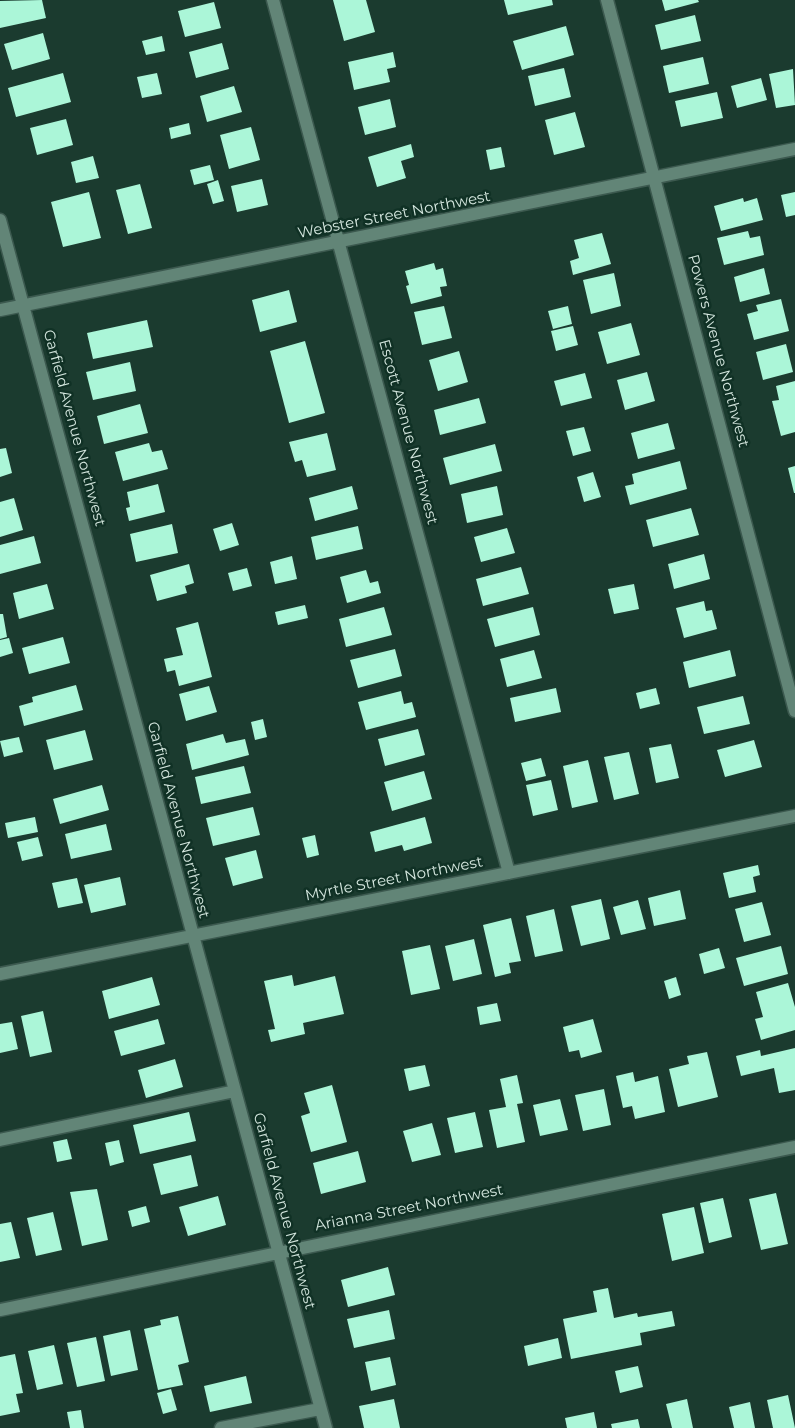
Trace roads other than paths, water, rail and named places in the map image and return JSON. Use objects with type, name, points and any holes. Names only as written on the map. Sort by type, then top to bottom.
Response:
[{"type":"street","name":"Escott Avenue Northwest","points":[[274,0],[510,873]]},
{"type":"street","name":"Powers Avenue Northwest","points":[[607,0],[656,178],[795,711]]},
{"type":"street","name":"Webster Street Northwest","points":[[0,310],[795,149]]},
{"type":"street","name":"Garfield Avenue Northwest","points":[[0,220],[326,1428]]},
{"type":"street","name":"Myrtle Street Northwest","points":[[0,974],[795,816]]},
{"type":"street","points":[[0,1140],[235,1091]]},
{"type":"street","name":"Arianna Street Northwest","points":[[0,1310],[278,1251],[795,1147]]},
{"type":"street","points":[[221,1428],[320,1409]]}]
